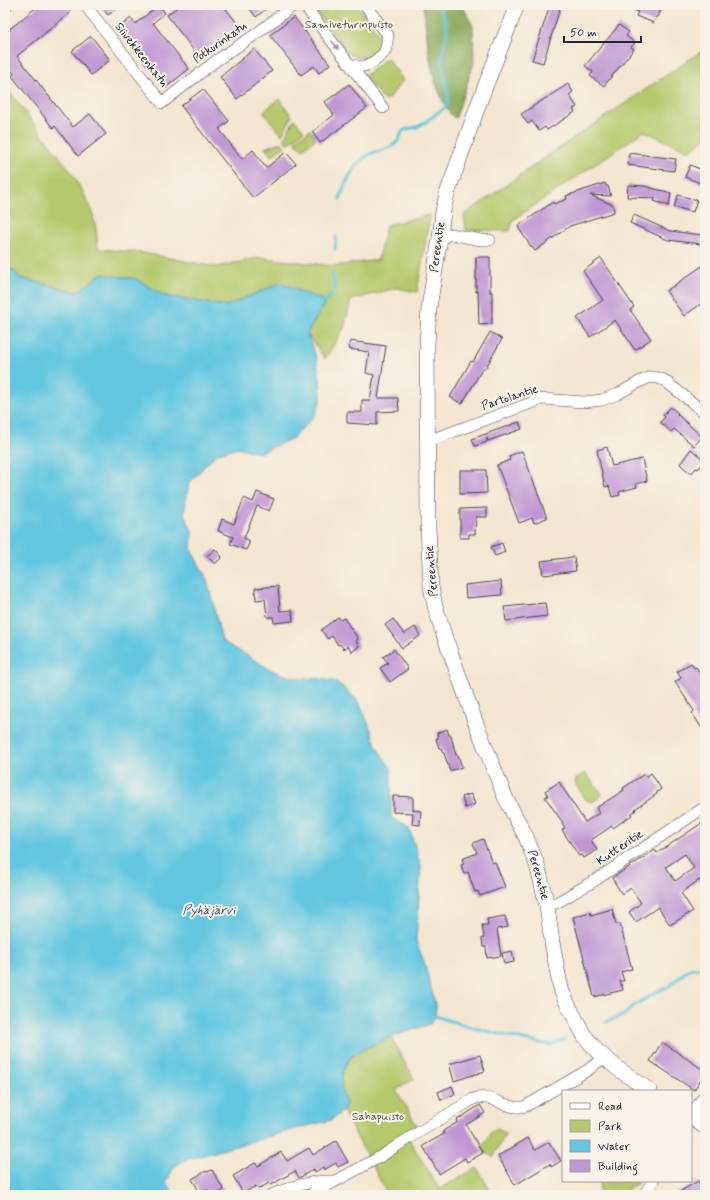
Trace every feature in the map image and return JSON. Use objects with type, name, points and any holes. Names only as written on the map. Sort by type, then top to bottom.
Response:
[{"type":"street","name":"Siivekkeenkatu","points":[[85,5],[162,102]]},
{"type":"street","name":"Potkurinkatu","points":[[162,102],[217,60],[256,34],[294,5]]},
{"type":"street","points":[[304,5],[384,108]]},
{"type":"street","points":[[350,64],[357,67],[370,64],[382,55],[387,44],[388,35],[365,5]]},
{"type":"street","name":"Pereentie","points":[[517,5],[480,100],[447,194],[428,308],[428,526],[431,586],[435,606],[464,692],[505,797],[530,845],[541,880],[547,906],[552,942],[562,992],[570,1010],[592,1046],[617,1068],[649,1090]]},
{"type":"street","points":[[440,238],[451,234],[481,240],[490,240]]},
{"type":"street","name":"Partolantie","points":[[428,437],[436,438],[542,399],[584,402],[602,400],[618,394],[650,377],[664,380],[705,413]]},
{"type":"street","name":"Kutteritie","points":[[547,906],[558,902],[594,881],[705,807]]},
{"type":"street","points":[[310,1195],[380,1157],[473,1099],[484,1097],[515,1107],[526,1106],[583,1073],[604,1057]]},
{"type":"street","points":[[694,1120],[705,1095]]},
{"type":"street","points":[[271,1195],[311,1182],[334,1182]]},
{"type":"street","points":[[644,1195],[652,1182]]},
{"type":"green space","name":"Samiveturinpuisto","points":[[311,5],[357,5],[377,32],[379,42],[375,51],[367,56],[358,58],[348,53]]},
{"type":"green space","points":[[423,5],[462,5],[473,26],[474,63],[456,117],[454,118],[449,113],[444,103],[435,79],[429,55]]},
{"type":"green space","points":[[705,49],[705,138],[689,151],[644,131],[513,220],[510,231],[466,230],[464,215],[540,161]]},
{"type":"green space","points":[[387,58],[403,80],[389,98],[384,100],[364,76]]},
{"type":"green space","points":[[5,86],[69,169],[83,192],[92,212],[96,228],[98,249],[138,252],[216,267],[258,258],[335,266],[378,260],[386,225],[430,215],[417,292],[396,288],[351,300],[344,328],[325,359],[307,334],[326,301],[280,283],[226,306],[165,296],[136,279],[101,274],[78,292],[20,278],[5,262]]},
{"type":"green space","points":[[279,99],[292,116],[282,135],[263,112]]},
{"type":"green space","points":[[294,119],[304,131],[288,144],[284,139]]},
{"type":"green space","points":[[310,130],[316,138],[302,150],[295,141]]},
{"type":"green space","points":[[281,142],[285,146],[272,156],[265,148]]},
{"type":"green space","points":[[585,773],[602,794],[599,798],[592,802],[586,800],[575,783],[576,779]]},
{"type":"green space","name":"Sahapuisto","points":[[391,1037],[414,1079],[396,1090],[417,1126],[406,1134],[439,1189],[477,1168],[493,1195],[388,1195],[343,1111],[345,1101],[341,1087],[345,1066],[356,1053]]},
{"type":"green space","points":[[497,1129],[506,1133],[493,1157],[484,1152],[482,1147],[492,1131]]},
{"type":"green space","points":[[599,1182],[638,1183],[615,1195],[605,1194],[600,1191]]},
{"type":"water","name":"Pyhäjärvi","points":[[5,262],[20,278],[77,292],[101,274],[136,279],[165,296],[226,306],[280,283],[326,301],[307,334],[316,357],[320,381],[321,399],[315,415],[293,438],[259,453],[238,447],[216,454],[189,483],[184,513],[192,531],[191,550],[207,579],[222,641],[273,671],[302,679],[315,678],[337,682],[359,702],[377,748],[391,768],[391,817],[409,828],[421,866],[416,941],[424,962],[436,1007],[435,1016],[430,1024],[391,1037],[358,1052],[351,1057],[345,1066],[342,1076],[341,1088],[346,1104],[343,1111],[331,1120],[183,1161],[174,1167],[166,1182],[175,1195],[5,1195]]},
{"type":"building","points":[[39,5],[66,5],[71,12],[17,56],[73,127],[90,114],[106,134],[78,156],[55,126],[53,128],[12,76],[14,74],[5,62],[5,33]]},
{"type":"building","points":[[100,5],[121,5],[108,15]]},
{"type":"building","points":[[159,5],[165,13],[153,23],[189,69],[165,88],[118,28],[131,18],[135,24]]},
{"type":"building","points":[[180,5],[223,5],[241,28],[201,60],[167,15]]},
{"type":"building","points":[[247,5],[271,5],[256,17]]},
{"type":"building","points":[[550,5],[561,5],[543,63],[532,60]]},
{"type":"building","points":[[621,5],[663,5],[654,23],[636,16],[638,12]]},
{"type":"building","points":[[294,17],[330,64],[319,73],[314,66],[301,75],[270,35]]},
{"type":"building","points":[[619,25],[629,32],[626,36],[635,43],[631,47],[634,49],[604,86],[590,76],[593,72],[585,66]]},
{"type":"building","points":[[91,36],[110,60],[91,75],[72,51]]},
{"type":"building","points":[[254,49],[272,71],[237,99],[220,77]]},
{"type":"building","points":[[349,84],[367,108],[320,143],[312,132],[334,115],[325,102]]},
{"type":"building","points":[[568,84],[573,92],[569,95],[577,107],[573,109],[575,112],[547,130],[545,127],[539,131],[532,121],[528,124],[521,114]]},
{"type":"building","points":[[203,89],[229,121],[219,129],[242,159],[253,150],[266,168],[286,152],[296,164],[253,198],[181,106]]},
{"type":"building","points":[[629,153],[676,159],[674,171],[628,165]]},
{"type":"building","points":[[690,165],[705,171],[705,185],[685,177]]},
{"type":"building","points":[[605,183],[606,186],[608,186],[611,196],[590,195],[613,205],[614,212],[570,226],[535,251],[532,248],[518,226],[553,202],[554,204],[567,199],[566,196]]},
{"type":"building","points":[[628,185],[644,186],[671,193],[669,206],[654,201],[655,198],[627,197]]},
{"type":"building","points":[[678,195],[697,200],[693,212],[674,207]]},
{"type":"building","points":[[634,215],[670,231],[702,235],[701,244],[668,240],[630,223]]},
{"type":"building","points":[[476,257],[490,257],[492,324],[479,325],[478,292],[476,292]]},
{"type":"building","points":[[601,258],[634,307],[630,310],[651,339],[635,350],[615,320],[590,337],[577,318],[603,300],[583,271]]},
{"type":"building","points":[[705,264],[705,301],[684,316],[666,291]]},
{"type":"building","points":[[490,332],[502,339],[485,369],[483,368],[462,404],[450,397],[471,361],[473,362]]},
{"type":"building","points":[[350,341],[386,346],[378,398],[398,398],[399,411],[377,412],[377,425],[347,423],[347,412],[362,412],[362,400],[370,400],[374,375],[366,373],[369,352],[349,349]]},
{"type":"building","points":[[671,407],[702,437],[694,446],[674,429],[671,432],[660,422],[665,417],[663,415]]},
{"type":"building","points":[[519,422],[522,429],[488,441],[487,438],[487,442],[475,446],[472,439]]},
{"type":"building","points":[[607,447],[612,466],[642,459],[647,481],[636,484],[637,487],[619,492],[620,495],[612,497],[609,486],[605,487],[597,450]]},
{"type":"building","points":[[691,449],[705,461],[691,474],[680,464]]},
{"type":"building","points":[[522,451],[547,518],[534,523],[532,518],[519,523],[497,465],[510,460],[509,456]]},
{"type":"building","points":[[460,470],[486,470],[487,493],[460,494]]},
{"type":"building","points":[[257,492],[274,499],[269,511],[257,506],[244,538],[250,541],[246,550],[230,544],[233,537],[218,531],[222,519],[234,524],[244,498],[253,502]]},
{"type":"building","points":[[487,508],[487,517],[476,517],[475,534],[469,534],[469,538],[460,538],[460,509]]},
{"type":"building","points":[[502,543],[505,552],[495,556],[491,547]]},
{"type":"building","points":[[215,549],[222,557],[215,564],[207,556]]},
{"type":"building","points":[[574,557],[576,571],[543,575],[541,561]]},
{"type":"building","points":[[501,581],[502,595],[466,598],[465,585]]},
{"type":"building","points":[[278,586],[280,611],[292,610],[293,621],[274,623],[273,617],[267,617],[265,599],[256,600],[255,588]]},
{"type":"building","points":[[545,603],[547,616],[506,621],[504,607]]},
{"type":"building","points":[[338,617],[341,620],[344,618],[358,639],[356,641],[359,646],[352,652],[348,646],[344,649],[340,644],[338,645],[332,636],[328,639],[321,630]]},
{"type":"building","points":[[393,619],[404,634],[415,627],[420,636],[402,648],[385,625]]},
{"type":"building","points":[[394,649],[408,669],[390,682],[380,668],[388,663],[383,657]]},
{"type":"building","points":[[691,663],[694,668],[696,667],[705,681],[705,733],[692,713],[694,711],[675,682],[681,678],[677,672]]},
{"type":"building","points":[[447,729],[462,767],[450,771],[444,753],[441,748],[439,748],[436,739],[438,738],[437,733]]},
{"type":"building","points":[[651,773],[661,789],[657,792],[657,794],[635,809],[636,810],[631,814],[632,815],[613,828],[612,826],[591,840],[597,850],[584,858],[582,855],[579,856],[562,830],[565,828],[563,823],[545,797],[548,796],[545,791],[559,782],[585,822],[599,813],[596,808],[624,790],[623,788],[644,774],[646,777]]},
{"type":"building","points":[[471,794],[475,804],[465,808],[462,797]]},
{"type":"building","points":[[393,796],[413,797],[413,810],[421,811],[420,825],[412,824],[413,813],[393,812]]},
{"type":"building","points":[[705,821],[705,838],[701,841],[705,848],[705,889],[699,880],[681,893],[693,911],[670,925],[658,907],[636,922],[629,912],[641,903],[631,888],[622,894],[612,878],[655,850],[657,853]],"holes":[[[685,854],[694,868],[675,881],[666,867]]]},
{"type":"building","points":[[483,839],[492,863],[495,862],[505,887],[480,896],[478,891],[475,892],[468,872],[464,874],[461,865],[464,864],[462,859],[477,853],[473,843]]},
{"type":"building","points":[[612,909],[616,924],[620,924],[632,969],[621,972],[624,981],[620,981],[623,990],[594,997],[573,917],[590,912],[591,915]]},
{"type":"building","points":[[505,916],[508,927],[497,929],[501,956],[487,958],[486,947],[483,947],[482,938],[484,938],[482,925],[488,925],[487,919]]},
{"type":"building","points":[[512,951],[514,962],[504,964],[502,953]]},
{"type":"building","points":[[662,1042],[705,1071],[694,1090],[650,1061]]},
{"type":"building","points":[[480,1055],[485,1071],[454,1081],[449,1064]]},
{"type":"building","points":[[452,1086],[455,1094],[441,1100],[438,1092]]},
{"type":"building","points":[[480,1105],[485,1113],[466,1125],[483,1153],[467,1162],[465,1158],[439,1174],[423,1146],[444,1134],[443,1131],[458,1122],[457,1120]]},
{"type":"building","points":[[528,1138],[535,1150],[549,1142],[561,1161],[551,1167],[550,1164],[515,1185],[498,1156]]},
{"type":"building","points":[[336,1141],[348,1162],[338,1167],[336,1163],[324,1170],[323,1167],[315,1172],[314,1169],[299,1178],[295,1171],[271,1185],[269,1183],[258,1189],[256,1186],[243,1193],[233,1176],[255,1163],[258,1166],[281,1152],[287,1161],[309,1148],[313,1155]]},
{"type":"building","points":[[212,1170],[224,1190],[215,1195],[211,1195],[208,1190],[201,1194],[192,1179],[206,1171]]},
{"type":"building","points":[[698,1181],[705,1192],[705,1195],[674,1195]]},
{"type":"waterway","points":[[340,199],[351,174],[365,157],[387,149],[397,142],[404,130],[417,127],[447,106],[448,95],[441,59],[447,33],[446,22],[439,5]]},
{"type":"waterway","points":[[335,249],[336,237]]},
{"type":"waterway","points":[[326,301],[335,290],[332,272]]},
{"type":"waterway","points":[[606,1022],[624,1015],[632,1007],[656,992],[668,987],[689,969],[705,967]]},
{"type":"waterway","points":[[435,1016],[467,1026],[551,1045],[565,1039]]}]
